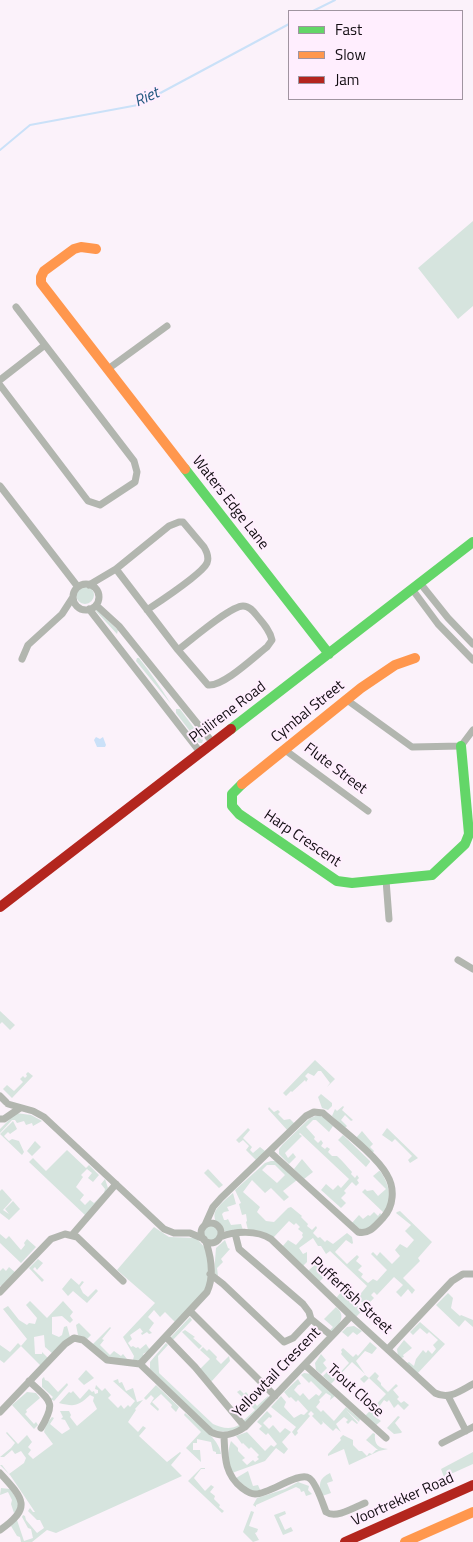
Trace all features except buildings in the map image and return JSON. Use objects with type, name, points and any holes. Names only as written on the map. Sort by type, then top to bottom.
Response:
[{"type":"street","name":"Waters Edge Lane","points":[[96,249],[82,247],[74,249],[44,271],[40,280],[43,286],[329,654]]},
{"type":"street","points":[[0,385],[88,501],[100,505],[106,503],[136,482],[137,472],[134,461],[16,307]]},
{"type":"street","points":[[108,369],[167,326]]},
{"type":"street","points":[[0,380],[45,345]]},
{"type":"street","points":[[0,486],[78,587]]},
{"type":"street","points":[[89,585],[116,569],[169,526],[179,522],[185,524],[207,552],[207,561],[202,568],[147,610]]},
{"type":"street","name":"Philirene Road","points":[[0,907],[473,542]]},
{"type":"street","points":[[116,569],[178,650],[208,685],[212,686],[226,679],[267,647],[272,640],[266,627],[253,611],[246,606],[241,606],[228,612],[178,650]]},
{"type":"street","points":[[96,590],[108,574]]},
{"type":"street","points":[[22,659],[28,645],[62,614],[73,597],[74,592],[83,584],[89,585],[96,590],[98,597],[92,607]]},
{"type":"street","points":[[416,586],[473,644]]},
{"type":"street","points":[[416,586],[450,638],[473,660]]},
{"type":"street","points":[[73,597],[75,604],[80,608]]},
{"type":"street","points":[[92,607],[200,752]]},
{"type":"street","points":[[62,614],[80,608],[92,607],[119,626],[213,742]]},
{"type":"street","points":[[450,638],[459,630]]},
{"type":"street","name":"Cymbal Street","points":[[231,802],[233,791],[347,700],[395,665],[414,658]]},
{"type":"street","points":[[347,700],[412,747],[461,746],[473,730]]},
{"type":"street","points":[[169,711],[180,702]]},
{"type":"street","name":"Harp Crescent","points":[[231,802],[239,814],[332,878],[347,883],[432,875],[465,844],[468,834],[470,800],[461,746]]},
{"type":"street","name":"Flute Street","points":[[285,750],[368,811]]},
{"type":"street","points":[[386,880],[389,919]]},
{"type":"street","points":[[458,960],[473,969]]},
{"type":"street","name":"Pufferfish Street","points":[[0,1096],[5,1102],[33,1111],[44,1117],[164,1230],[174,1233],[190,1233],[205,1240],[218,1239],[232,1233]]},
{"type":"street","points":[[0,1125],[10,1108],[5,1102]]},
{"type":"street","points":[[5,1117],[20,1108]]},
{"type":"street","points":[[140,1364],[207,1292],[210,1274],[210,1254],[201,1234],[211,1212],[221,1198],[306,1116],[314,1112],[323,1113],[372,1156],[384,1170],[391,1187],[390,1209],[370,1231],[365,1233],[358,1232],[270,1152]]},
{"type":"street","points":[[72,1235],[116,1184]]},
{"type":"street","points":[[210,1254],[218,1239],[217,1226],[211,1212]]},
{"type":"street","name":"Pufferfish Street","points":[[190,1233],[204,1226],[217,1226],[232,1233],[258,1234],[271,1239],[435,1393],[448,1396]]},
{"type":"street","points":[[232,1233],[239,1249],[303,1304],[309,1312],[311,1319],[332,1336]]},
{"type":"street","points":[[0,1292],[51,1239],[64,1234],[72,1235],[123,1282]]},
{"type":"street","points":[[210,1274],[284,1342],[293,1338],[311,1319]]},
{"type":"street","points":[[388,1349],[452,1281],[463,1274],[473,1274]]},
{"type":"street","points":[[190,1310],[275,1396]]},
{"type":"street","name":"Yellowtail Crescent","points":[[224,1436],[236,1432],[245,1426],[351,1316]]},
{"type":"street","points":[[166,1337],[195,1367],[245,1426]]},
{"type":"street","points":[[0,1412],[70,1339],[77,1338],[83,1340],[107,1360],[140,1364],[211,1432],[224,1436],[227,1470],[239,1485],[249,1493],[260,1494],[296,1478],[308,1477],[314,1483],[326,1512],[330,1515],[336,1515],[365,1503]]},
{"type":"street","name":"Trout Close","points":[[305,1365],[386,1438]]},
{"type":"street","points":[[28,1382],[42,1394],[50,1405],[50,1411],[41,1428]]},
{"type":"street","points":[[442,1443],[470,1429],[448,1396],[473,1384]]},
{"type":"street","points":[[0,1473],[15,1491],[22,1505],[19,1515],[0,1530]]},
{"type":"street","name":"Voortrekker Road","points":[[345,1542],[473,1485]]},
{"type":"street","points":[[405,1542],[473,1512]]},
{"type":"shaded area","points":[[473,221],[473,306],[458,319],[418,268]]},
{"type":"shaded area","points":[[85,586],[91,589],[94,595],[91,601],[85,604],[79,601],[76,595],[79,589]]},
{"type":"shaded area","points":[[95,608],[118,630],[117,634],[95,610]]},
{"type":"shaded area","points":[[137,658],[148,669],[171,704],[136,661]]},
{"type":"shaded area","points":[[176,709],[180,709],[203,740],[202,743],[199,743],[176,713]]},
{"type":"shaded area","points":[[0,1011],[15,1025],[10,1030],[2,1022],[0,1024]]},
{"type":"shaded area","points":[[315,1060],[335,1079],[327,1087],[330,1083],[321,1071],[318,1071],[314,1076],[308,1073],[305,1076],[308,1079],[306,1082],[305,1080],[286,1096],[283,1093]]},
{"type":"shaded area","points":[[28,1072],[33,1076],[12,1098],[3,1089],[7,1085],[14,1091],[23,1082],[20,1079],[23,1076],[25,1078]]},
{"type":"shaded area","points":[[321,1094],[332,1103],[328,1110],[322,1108],[318,1097]]},
{"type":"shaded area","points":[[343,1106],[342,1110],[353,1120],[351,1121],[345,1115],[341,1120],[346,1127],[343,1127],[332,1116],[335,1109],[337,1111]]},
{"type":"shaded area","points":[[269,1107],[274,1112],[278,1110],[280,1112],[278,1114],[284,1120],[290,1119],[295,1124],[288,1131],[268,1109]]},
{"type":"shaded area","points":[[16,1113],[31,1115],[42,1121],[33,1126],[32,1123],[26,1125],[24,1121],[17,1123],[15,1120],[12,1120],[0,1133],[0,1129]]},
{"type":"shaded area","points":[[318,1115],[325,1118],[333,1126],[329,1132],[316,1120],[313,1120],[306,1127],[318,1143],[321,1140],[323,1143],[321,1146],[325,1149],[327,1147],[330,1149],[328,1152],[332,1156],[337,1156],[355,1178],[357,1175],[359,1178],[357,1180],[359,1183],[356,1186],[352,1182],[344,1191],[346,1193],[341,1198],[346,1203],[341,1208],[321,1190],[326,1184],[333,1190],[338,1185],[341,1188],[349,1179],[300,1133],[302,1136],[285,1153],[288,1158],[293,1153],[296,1157],[289,1164],[279,1154],[279,1149],[283,1144],[310,1118]]},
{"type":"shaded area","points":[[13,1121],[17,1129],[10,1134],[8,1132],[4,1136],[9,1141],[12,1139],[19,1141],[24,1152],[22,1155],[0,1134]]},
{"type":"shaded area","points":[[248,1128],[250,1130],[243,1138],[252,1147],[250,1150],[253,1153],[260,1147],[265,1151],[257,1161],[246,1150],[249,1146],[243,1140],[239,1143],[236,1140]]},
{"type":"shaded area","points":[[387,1128],[418,1158],[410,1163],[408,1160],[412,1156],[395,1139],[392,1142],[382,1135]]},
{"type":"shaded area","points":[[362,1131],[373,1144],[370,1147],[374,1151],[372,1154],[356,1138]]},
{"type":"shaded area","points":[[343,1135],[370,1161],[366,1167],[338,1140]]},
{"type":"shaded area","points":[[35,1141],[41,1147],[32,1156],[27,1151]]},
{"type":"shaded area","points":[[67,1150],[86,1168],[89,1165],[99,1175],[93,1182],[88,1178],[92,1173],[87,1169],[81,1175],[83,1177],[76,1187],[84,1195],[80,1200],[85,1205],[90,1200],[94,1203],[104,1193],[105,1189],[101,1184],[105,1179],[108,1188],[86,1216],[29,1162],[33,1158],[46,1171]]},
{"type":"shaded area","points":[[302,1159],[313,1172],[304,1179],[294,1169]]},
{"type":"shaded area","points":[[275,1161],[297,1180],[283,1191],[289,1197],[284,1201],[271,1188],[265,1193],[252,1180],[243,1192],[260,1207],[257,1212],[266,1221],[274,1222],[291,1207],[302,1216],[308,1224],[307,1226],[312,1230],[316,1226],[317,1228],[313,1233],[318,1238],[320,1237],[325,1242],[327,1240],[333,1244],[347,1233],[352,1237],[353,1243],[346,1240],[335,1252],[347,1264],[357,1255],[359,1257],[356,1261],[362,1266],[358,1270],[363,1274],[361,1277],[368,1283],[373,1279],[377,1281],[387,1270],[371,1254],[373,1252],[377,1256],[380,1252],[392,1264],[400,1256],[395,1250],[400,1244],[407,1248],[414,1240],[405,1231],[411,1225],[396,1213],[400,1211],[432,1242],[418,1258],[420,1261],[403,1278],[415,1290],[412,1294],[408,1289],[401,1297],[396,1292],[403,1285],[394,1277],[377,1295],[374,1292],[371,1295],[374,1298],[356,1317],[337,1297],[341,1292],[351,1300],[352,1304],[354,1303],[359,1307],[363,1303],[357,1298],[367,1286],[330,1251],[326,1254],[313,1238],[299,1248],[303,1254],[307,1252],[307,1262],[303,1266],[282,1247],[288,1240],[296,1245],[303,1237],[303,1233],[298,1229],[300,1227],[296,1223],[294,1225],[289,1221],[273,1238],[248,1230],[246,1214],[242,1215],[239,1204],[241,1203],[235,1190],[265,1163]],"holes":[[[267,1165],[275,1165],[285,1175],[277,1183],[262,1170]]]},
{"type":"shaded area","points":[[208,1169],[223,1185],[219,1188],[204,1173]]},
{"type":"shaded area","points":[[379,1171],[386,1181],[389,1191],[387,1208],[384,1213],[362,1192],[365,1189],[367,1191],[373,1190],[378,1196],[386,1189],[373,1176]]},
{"type":"shaded area","points":[[2,1189],[12,1200],[3,1210],[9,1214],[5,1209],[13,1201],[20,1209],[9,1220],[0,1213],[0,1191]]},
{"type":"shaded area","points":[[233,1193],[236,1204],[227,1207],[229,1211],[222,1214],[224,1220],[228,1219],[231,1225],[241,1224],[243,1230],[227,1232],[221,1229],[214,1217],[216,1210]]},
{"type":"shaded area","points":[[374,1212],[378,1216],[380,1213],[382,1215],[371,1228],[359,1230],[351,1224],[359,1215],[363,1219]]},
{"type":"shaded area","points":[[211,1226],[216,1228],[218,1233],[216,1238],[211,1240],[206,1238],[204,1233],[206,1228]]},
{"type":"shaded area","points":[[154,1227],[169,1237],[196,1238],[203,1245],[206,1250],[208,1264],[207,1285],[196,1302],[176,1323],[165,1312],[160,1317],[154,1310],[148,1317],[154,1323],[149,1330],[152,1333],[149,1334],[147,1332],[142,1335],[141,1333],[143,1332],[140,1328],[130,1335],[132,1339],[128,1343],[131,1347],[138,1347],[140,1349],[146,1344],[150,1350],[143,1354],[144,1356],[139,1361],[133,1360],[134,1356],[123,1337],[155,1303],[117,1270]]},
{"type":"shaded area","points":[[0,1234],[6,1239],[9,1236],[21,1250],[27,1239],[36,1247],[21,1263],[0,1243]]},
{"type":"shaded area","points":[[225,1240],[230,1249],[221,1259],[223,1262],[217,1268],[218,1276],[214,1273],[216,1248]]},
{"type":"shaded area","points":[[38,1259],[43,1263],[37,1270],[35,1267],[33,1269],[44,1280],[42,1282],[29,1268]]},
{"type":"shaded area","points":[[318,1262],[322,1266],[318,1271],[324,1277],[319,1282],[308,1272]]},
{"type":"shaded area","points":[[9,1267],[16,1273],[4,1285],[0,1286],[0,1271],[3,1268],[6,1271]]},
{"type":"shaded area","points":[[71,1278],[79,1285],[82,1281],[84,1282],[80,1287],[88,1297],[96,1289],[98,1291],[87,1303],[73,1291],[68,1296],[62,1289]]},
{"type":"shaded area","points":[[448,1293],[453,1298],[451,1308],[460,1316],[473,1320],[473,1327],[465,1320],[459,1327],[436,1305]]},
{"type":"shaded area","points":[[30,1301],[47,1318],[63,1301],[73,1312],[70,1316],[73,1320],[70,1323],[62,1316],[52,1317],[52,1334],[59,1337],[62,1335],[64,1327],[67,1326],[70,1337],[53,1354],[45,1347],[44,1335],[34,1337],[35,1354],[42,1354],[42,1352],[48,1358],[41,1366],[21,1346],[27,1339],[3,1309],[8,1306],[19,1320],[27,1325],[29,1323],[35,1324],[37,1318],[26,1305]]},
{"type":"shaded area","points":[[336,1307],[341,1314],[341,1320],[332,1333],[328,1332],[333,1327],[324,1319]]},
{"type":"shaded area","points":[[190,1317],[192,1320],[172,1341],[170,1338]]},
{"type":"shaded area","points":[[420,1322],[445,1344],[417,1374],[407,1363],[409,1362],[414,1366],[416,1359],[423,1350],[426,1353],[428,1350],[432,1354],[436,1349],[433,1345],[438,1340],[429,1332],[427,1334],[420,1328],[413,1335],[410,1332]]},
{"type":"shaded area","points":[[79,1323],[91,1335],[86,1340],[78,1335],[76,1325]]},
{"type":"shaded area","points":[[354,1326],[362,1331],[357,1335],[353,1332],[348,1337],[342,1332],[347,1327]]},
{"type":"shaded area","points":[[110,1327],[100,1345],[110,1355],[114,1351],[121,1356],[123,1354],[127,1359],[109,1359],[92,1345]]},
{"type":"shaded area","points":[[185,1330],[195,1337],[193,1338],[202,1346],[199,1349],[182,1332]]},
{"type":"shaded area","points":[[404,1340],[412,1348],[401,1358],[398,1356],[397,1349]]},
{"type":"shaded area","points":[[370,1342],[377,1348],[372,1354],[365,1351],[356,1361],[365,1374],[352,1362],[331,1384],[323,1376],[327,1372],[329,1374],[331,1372],[336,1377],[349,1363],[341,1354],[343,1348],[353,1357],[356,1354],[358,1356]]},
{"type":"shaded area","points":[[18,1343],[21,1346],[4,1363],[0,1360],[0,1345],[10,1352]]},
{"type":"shaded area","points":[[166,1343],[168,1345],[158,1356],[159,1373],[213,1424],[226,1428],[233,1428],[239,1425],[240,1427],[225,1432],[210,1428],[150,1369],[150,1362]]},
{"type":"shaded area","points":[[203,1347],[207,1351],[209,1349],[221,1364],[229,1356],[230,1361],[211,1382],[200,1369],[210,1359],[200,1350]]},
{"type":"shaded area","points":[[321,1354],[326,1360],[323,1363],[327,1368],[321,1374],[316,1370],[315,1363]]},
{"type":"shaded area","points":[[86,1370],[94,1378],[84,1385],[78,1379]]},
{"type":"shaded area","points":[[375,1372],[379,1376],[377,1379],[388,1392],[396,1384],[398,1386],[393,1390],[399,1397],[397,1399],[401,1403],[404,1401],[409,1405],[404,1410],[398,1404],[394,1408],[389,1400],[387,1402],[384,1400],[373,1415],[381,1421],[375,1426],[365,1416],[386,1394],[369,1378]]},
{"type":"shaded area","points":[[304,1373],[312,1374],[335,1396],[330,1400],[331,1396],[326,1393],[319,1400],[320,1402],[316,1407],[321,1412],[323,1410],[334,1421],[346,1407],[360,1419],[359,1422],[346,1410],[358,1423],[352,1420],[348,1424],[346,1422],[348,1420],[344,1417],[336,1424],[341,1432],[336,1428],[333,1431],[322,1421],[321,1425],[312,1416],[314,1414],[311,1411],[308,1414],[310,1416],[295,1436],[292,1432],[296,1427],[271,1407],[281,1396],[286,1402],[284,1407],[294,1418],[301,1414],[304,1415],[308,1411],[298,1400],[296,1402],[291,1397],[289,1398],[284,1392],[298,1379],[301,1384],[294,1390],[300,1396],[303,1393],[309,1400],[316,1394],[319,1396],[322,1392],[311,1381],[309,1383],[301,1375]]},
{"type":"shaded area","points":[[365,1375],[369,1378],[364,1383],[360,1379]]},
{"type":"shaded area","points":[[44,1377],[58,1392],[67,1383],[68,1385],[54,1401],[51,1399],[53,1397],[42,1387],[42,1379]]},
{"type":"shaded area","points":[[118,1379],[119,1383],[122,1382],[126,1391],[133,1388],[137,1402],[143,1400],[135,1409],[128,1422],[138,1432],[143,1426],[146,1428],[139,1436],[167,1462],[181,1453],[171,1465],[182,1476],[56,1533],[47,1530],[32,1542],[21,1542],[20,1537],[17,1536],[11,1526],[17,1520],[24,1541],[33,1538],[31,1529],[28,1528],[22,1517],[23,1515],[37,1533],[44,1528],[40,1520],[37,1520],[28,1511],[30,1508],[35,1512],[9,1474],[24,1463],[26,1458],[21,1451],[15,1454],[12,1450],[4,1457],[0,1457],[15,1443],[7,1432],[18,1444],[27,1435],[32,1442],[28,1447],[31,1450],[28,1454],[33,1459],[53,1444],[44,1432],[46,1424],[52,1417],[54,1418],[50,1424],[62,1434],[70,1429],[65,1420],[61,1419],[63,1417],[60,1411],[69,1411],[70,1417],[77,1426],[97,1409],[93,1401],[94,1397],[90,1395],[76,1405],[59,1403],[69,1392],[73,1391],[80,1399],[89,1389],[92,1392],[94,1391],[95,1394],[98,1393],[98,1390],[95,1389],[96,1385],[102,1391],[105,1388],[111,1395],[108,1398],[118,1408],[121,1405],[124,1409],[128,1405],[130,1407],[135,1401],[113,1381]]},
{"type":"shaded area","points":[[156,1385],[179,1407],[176,1412],[161,1394],[152,1402],[159,1409],[158,1411],[150,1404],[154,1398],[151,1395],[146,1400],[144,1398]]},
{"type":"shaded area","points":[[240,1390],[244,1394],[246,1392],[257,1406],[268,1396],[270,1398],[246,1424],[243,1421],[255,1410],[237,1392]]},
{"type":"shaded area","points":[[27,1392],[36,1393],[40,1398],[26,1410],[25,1414],[34,1424],[36,1422],[38,1425],[34,1429],[12,1405]]},
{"type":"shaded area","points":[[267,1411],[272,1416],[263,1423],[269,1429],[273,1425],[280,1433],[285,1428],[291,1432],[282,1442],[288,1449],[284,1454],[276,1448],[265,1461],[232,1473],[228,1457],[231,1441],[245,1458],[242,1460],[247,1465],[253,1460],[255,1462],[259,1459],[257,1457],[259,1455],[251,1447],[249,1449],[242,1444],[236,1436],[247,1432],[265,1451],[271,1445],[274,1447],[277,1444],[268,1433],[266,1435],[259,1429],[262,1426],[257,1422]]},
{"type":"shaded area","points":[[185,1413],[212,1437],[221,1454],[216,1454],[213,1451],[211,1442],[197,1439],[197,1443],[193,1443],[193,1450],[200,1450],[201,1462],[186,1448],[201,1432],[184,1415]]},
{"type":"shaded area","points":[[398,1416],[400,1417],[395,1423],[402,1432],[394,1434],[387,1428]]},
{"type":"shaded area","points":[[373,1433],[375,1434],[377,1445],[388,1449],[379,1451],[349,1465],[344,1449],[328,1456],[343,1435],[353,1440],[353,1445],[359,1451],[362,1451],[367,1456],[369,1453],[372,1454],[378,1450],[366,1440]]},
{"type":"shaded area","points":[[473,1452],[473,1464],[444,1477],[441,1469]]},
{"type":"shaded area","points":[[201,1468],[205,1469],[201,1469],[194,1478],[205,1491],[211,1485],[214,1487],[210,1492],[215,1496],[214,1499],[220,1505],[219,1507],[224,1511],[222,1513],[188,1481]]},
{"type":"shaded area","points":[[248,1471],[253,1486],[258,1485],[261,1492],[251,1492],[236,1478]]},
{"type":"shaded area","points":[[330,1473],[333,1481],[327,1483],[331,1493],[322,1496],[320,1482]]},
{"type":"shaded area","points":[[298,1482],[309,1486],[308,1490],[312,1494],[306,1496],[304,1491],[301,1492],[296,1487],[256,1505],[256,1507],[253,1505],[257,1498],[285,1489]]},
{"type":"shaded area","points":[[1,1488],[10,1489],[16,1498],[18,1507],[14,1513],[11,1504],[12,1500],[8,1492],[0,1495]]},
{"type":"shaded area","points":[[251,1511],[254,1512],[249,1526],[258,1529],[255,1533],[259,1540],[253,1542],[243,1532]]},
{"type":"shaded area","points":[[285,1511],[286,1514],[279,1517],[285,1530],[291,1527],[293,1531],[283,1535],[274,1515]]},
{"type":"water","points":[[96,737],[100,739],[103,737],[105,747],[97,747],[94,740]]},
{"type":"waterway","name":"Riet","points":[[315,10],[335,0]]},
{"type":"waterway","name":"Riet","points":[[0,150],[30,125],[138,105],[288,25]]},
{"type":"traffic: fast","points":[[185,469],[329,654]]},
{"type":"traffic: fast","points":[[231,729],[473,542]]},
{"type":"traffic: fast","points":[[242,784],[232,794],[232,806],[239,814],[337,881],[352,883],[432,875],[465,844],[469,834],[461,746]]},
{"type":"traffic: slow","points":[[96,249],[81,247],[74,249],[44,271],[41,283],[185,469]]},
{"type":"traffic: slow","points":[[242,784],[361,688],[395,665],[415,658]]},
{"type":"traffic: slow","points":[[405,1542],[473,1512]]},
{"type":"traffic: jam","points":[[0,907],[231,729]]},
{"type":"traffic: jam","points":[[345,1542],[473,1485]]}]
